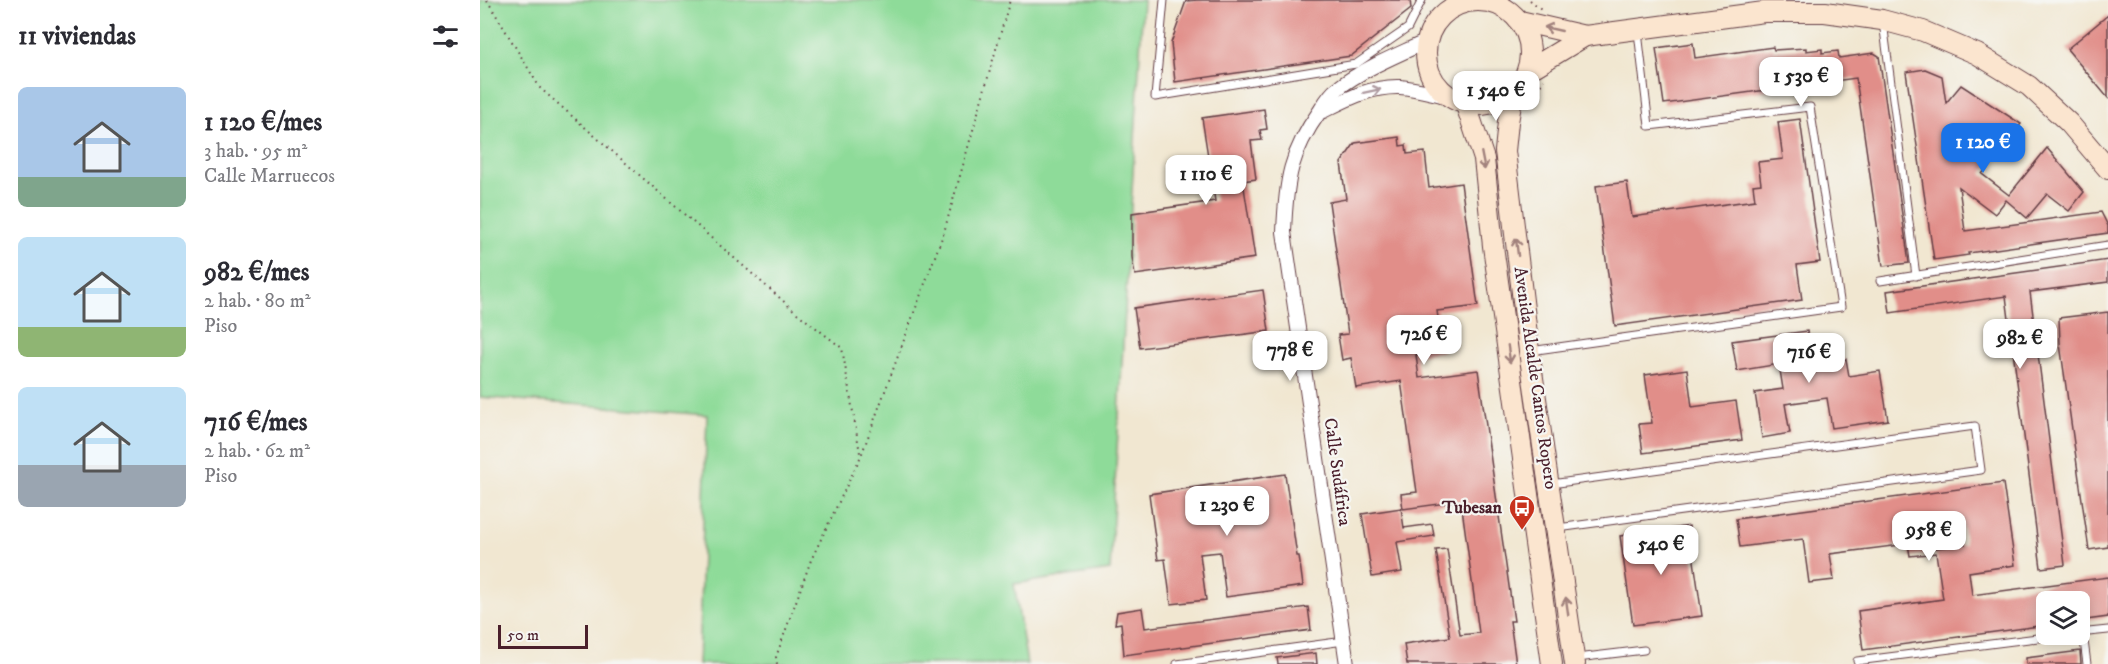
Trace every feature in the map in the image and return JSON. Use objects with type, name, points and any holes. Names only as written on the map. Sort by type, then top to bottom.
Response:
[{"type":"main road","points":[[1471,1],[1498,3],[1520,21],[1528,36],[1531,53],[1528,70],[1514,93],[1499,102],[1483,106],[1466,105],[1447,96],[1436,86],[1428,72],[1425,57],[1427,41],[1433,26],[1446,7],[1471,1]]},
{"type":"main road","points":[[1520,21],[1586,36],[1764,12],[1825,12],[1882,20],[1923,31],[1977,54],[2029,86],[2069,123],[2108,169]]},
{"type":"main road","points":[[1528,70],[1586,36]]},
{"type":"main road","name":"Avenida Alcalde Cantos Ropero","points":[[1514,93],[1505,151],[1529,351],[1575,661]]},
{"type":"main road","name":"Avenida Alcalde Cantos Ropero","points":[[1466,105],[1484,159],[1493,246],[1552,664]]},
{"type":"street","name":"Calle Sudáfrica","points":[[1347,664],[1284,232],[1285,192],[1292,163],[1302,139],[1335,90],[1365,70],[1427,41]]},
{"type":"street","name":"Calle Sudáfrica","points":[[1318,114],[1352,96],[1375,89],[1400,87],[1447,96]]},
{"type":"lane","points":[[1164,0],[1155,97],[1356,64],[1408,28],[1422,0]]},
{"type":"lane","points":[[1882,20],[1916,276]]},
{"type":"lane","points":[[1529,351],[1841,307],[1809,107],[1649,126],[1638,30]]},
{"type":"lane","points":[[1880,281],[2108,245]]},
{"type":"lane","points":[[1549,484],[1975,426],[1981,470],[1555,528]]},
{"type":"lane","points":[[2090,632],[2108,630]]},
{"type":"lane","points":[[1857,661],[1895,661],[2036,639]]},
{"type":"lane","points":[[1177,664],[1344,641]]},
{"type":"lane","points":[[2083,645],[2087,664]]},
{"type":"lane","points":[[1575,661],[1644,650]]},
{"type":"path","points":[[488,0],[540,88],[797,313],[842,348],[861,456]]},
{"type":"path","points":[[777,664],[776,657],[811,560],[861,456],[944,232],[1010,0]]},
{"type":"green space","points":[[480,0],[1143,0],[1110,570],[1014,584],[1027,664],[698,664],[707,415],[480,397]]},
{"type":"building","points":[[1410,0],[1411,9],[1351,56],[1175,82],[1171,43],[1186,1]]},
{"type":"building","points":[[2108,15],[2108,98],[2067,49]]},
{"type":"building","points":[[1693,43],[1695,58],[1773,47],[1774,50],[1822,49],[1822,53],[1838,51],[1839,58],[1874,53],[1879,56],[1909,263],[1883,266],[1856,78],[1664,104],[1656,48]]},
{"type":"building","points":[[1925,69],[1942,76],[1946,103],[1961,85],[2021,124],[1982,174],[2009,195],[2047,148],[2084,192],[2069,211],[2047,194],[2027,218],[2006,200],[1995,214],[1959,187],[1965,231],[2101,212],[2108,226],[2108,233],[1934,260],[1906,72]]},
{"type":"building","points":[[1264,109],[1267,129],[1260,130],[1262,140],[1251,141],[1256,179],[1243,181],[1255,258],[1135,275],[1132,257],[1132,213],[1215,201],[1202,118]]},
{"type":"building","points":[[1800,119],[1820,262],[1797,265],[1802,300],[1615,326],[1596,186],[1627,182],[1632,217],[1755,200],[1753,185],[1761,184],[1758,162],[1783,159],[1778,122]]},
{"type":"building","points":[[1399,137],[1400,146],[1406,145],[1407,154],[1425,152],[1429,188],[1461,183],[1478,306],[1437,311],[1443,351],[1416,355],[1419,378],[1478,370],[1514,621],[1510,621],[1516,664],[1407,664],[1404,644],[1450,637],[1436,550],[1447,549],[1460,635],[1479,633],[1461,501],[1403,509],[1401,494],[1417,492],[1401,381],[1356,388],[1351,358],[1342,360],[1338,335],[1348,334],[1329,202],[1346,199],[1341,163],[1355,143]]},
{"type":"building","points":[[2108,260],[2108,282],[2030,292],[2065,565],[2041,568],[2006,296],[1890,313],[1887,291]]},
{"type":"building","points":[[1263,290],[1269,331],[1140,348],[1134,308]]},
{"type":"building","points":[[2108,312],[2108,547],[2089,550],[2060,344],[2059,318]]},
{"type":"building","points":[[1807,331],[1812,364],[1846,359],[1849,376],[1880,371],[1888,420],[1832,428],[1827,398],[1785,404],[1790,433],[1762,438],[1755,393],[1783,389],[1779,364],[1737,371],[1732,341]]},
{"type":"building","points":[[1687,369],[1692,407],[1736,401],[1742,440],[1643,453],[1639,424],[1652,423],[1645,375]]},
{"type":"building","points":[[1285,474],[1303,586],[1226,597],[1220,552],[1200,554],[1206,600],[1171,604],[1165,559],[1158,560],[1149,494]]},
{"type":"building","points":[[2003,483],[2015,565],[1969,572],[1972,595],[2108,577],[2108,617],[2090,619],[2090,591],[2036,591],[2036,626],[1863,650],[1858,611],[1943,599],[1936,553],[1910,556],[1908,544],[1830,554],[1834,580],[1809,583],[1803,539],[1740,547],[1736,519]],"holes":[[[1962,522],[1965,544],[1936,548],[1933,526]]]},
{"type":"building","points":[[1401,508],[1404,528],[1432,524],[1434,536],[1397,542],[1402,572],[1372,577],[1362,514]]},
{"type":"building","points":[[1689,526],[1702,616],[1633,625],[1620,536]]},
{"type":"building","points":[[1308,607],[1311,630],[1124,655],[1121,623],[1115,624],[1117,612],[1142,608],[1145,628]]},
{"type":"building","points":[[2080,651],[2081,664],[2026,664],[2026,658]]},
{"type":"building","points":[[1316,653],[1317,664],[1278,664],[1277,658]]},
{"type":"place","name":"Tubesan","points":[[1522,531]]}]
